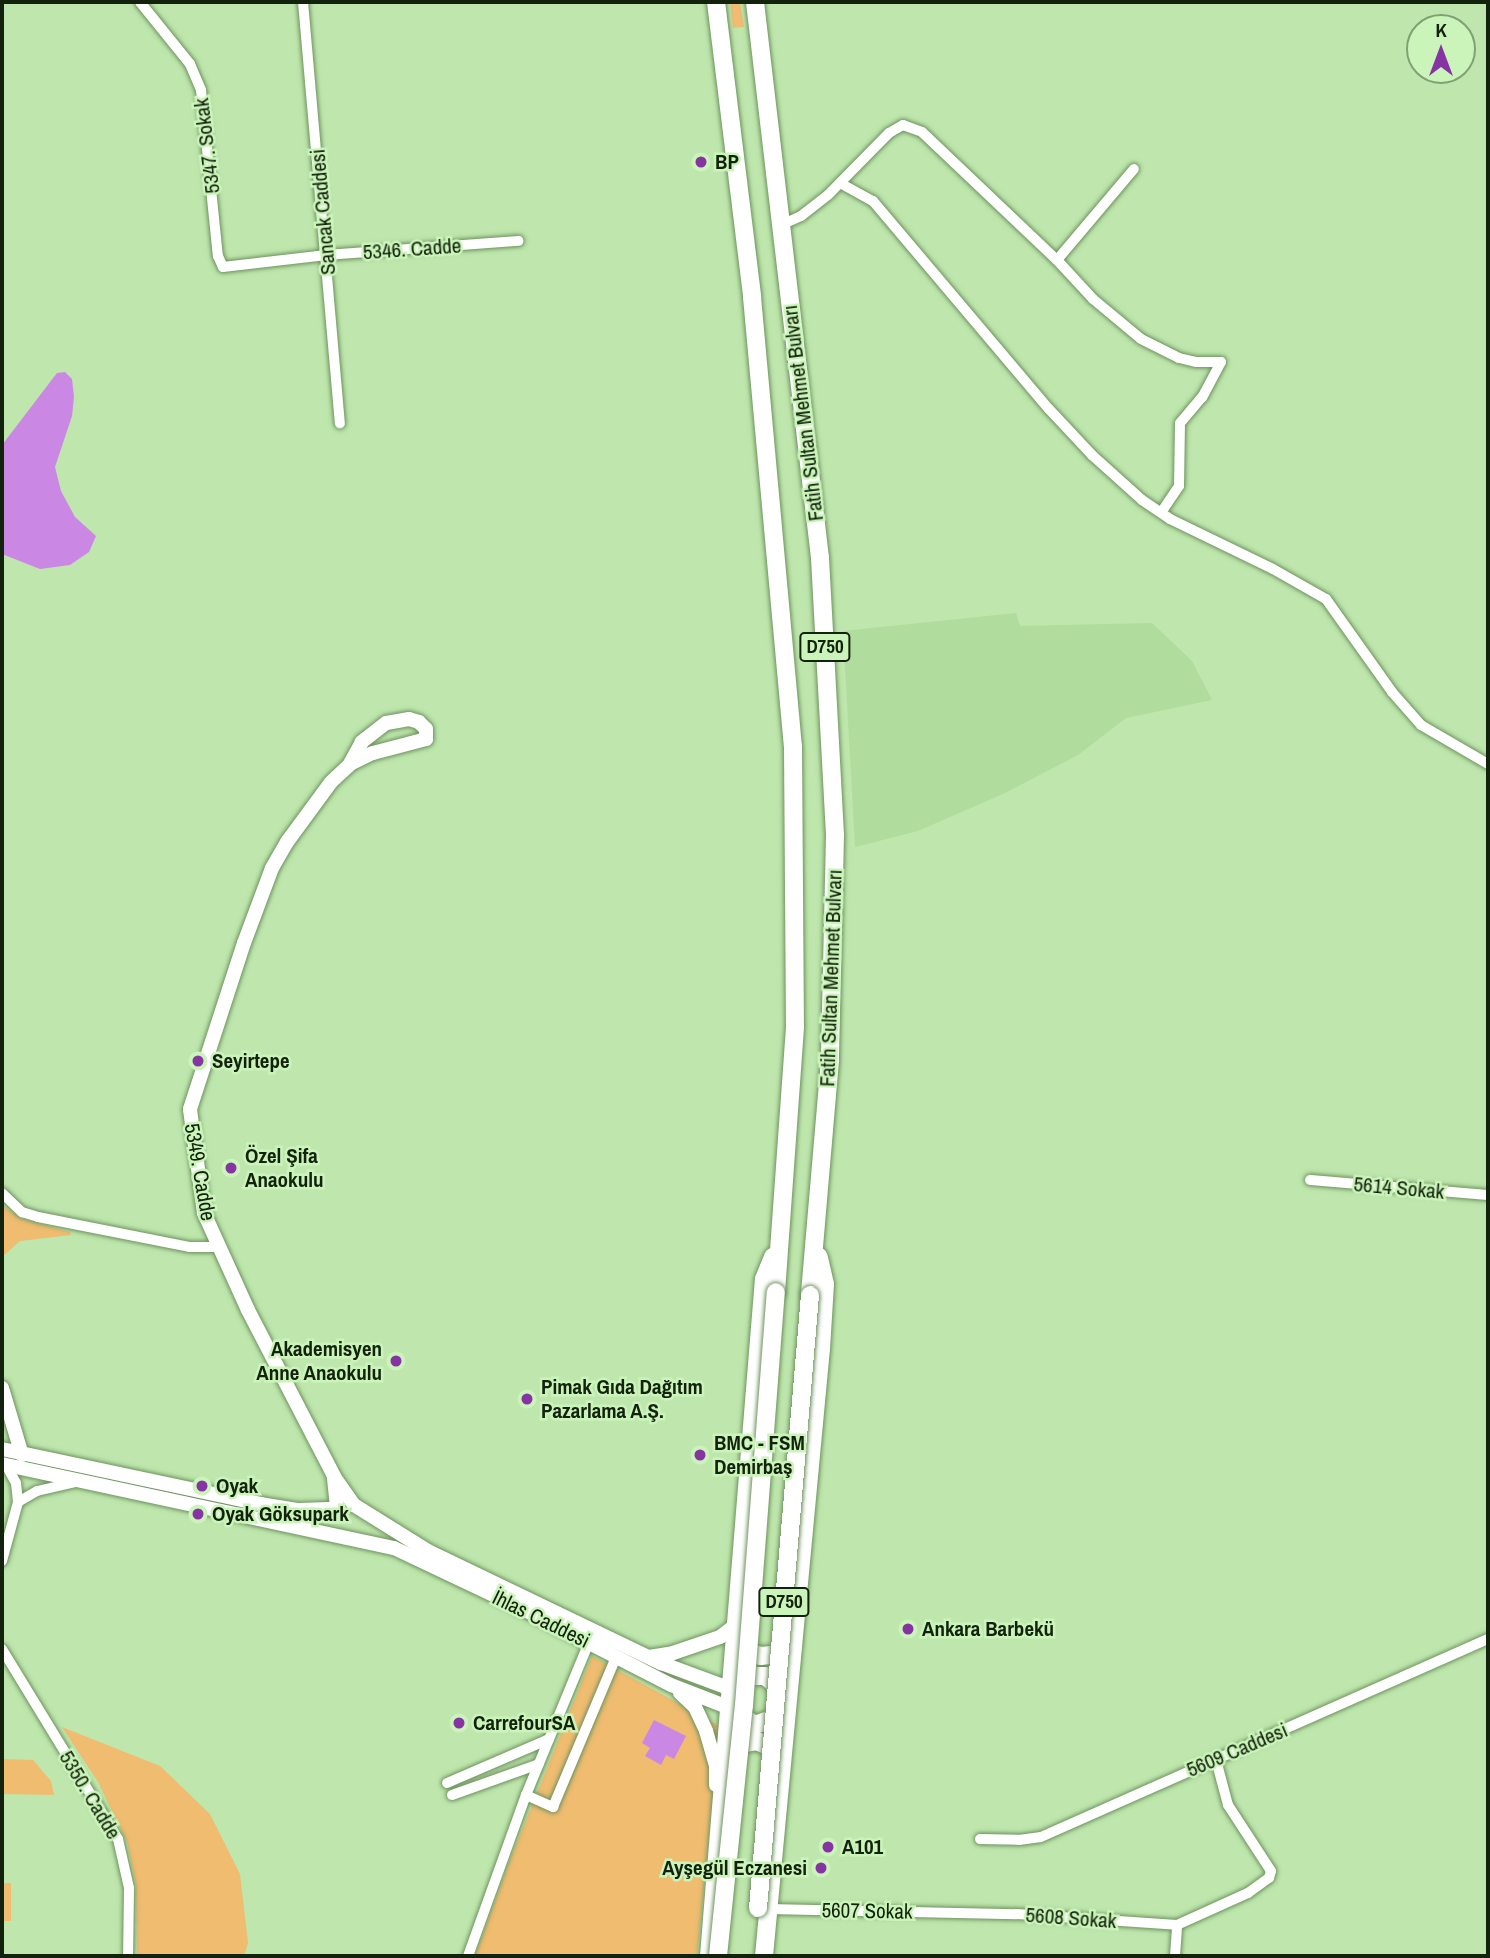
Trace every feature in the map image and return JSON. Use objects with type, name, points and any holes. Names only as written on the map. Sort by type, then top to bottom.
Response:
[{"type":"highway","name":"Fatih Sultan Mehmet Bulvarı","points":[[716,2],[752,297],[793,746],[795,1027],[745,1692],[718,1956]]},
{"type":"highway","name":"Fatih Sultan Mehmet Bulvarı","points":[[754,1956],[830,1060],[835,835],[820,558],[755,2]]},
{"type":"highway","points":[[709,1956],[764,1279],[780,1236]]},
{"type":"highway","points":[[764,1956],[821,1349],[825,1284],[815,1240]]},
{"type":"highway","points":[[737,1626],[747,1650],[761,1656],[779,1654],[793,1642]]},
{"type":"highway","points":[[731,1689],[757,1675],[772,1679],[787,1695]]},
{"type":"highway","points":[[730,1708],[747,1723],[755,1725],[786,1714]]},
{"type":"highway","points":[[726,1756],[739,1744],[757,1741],[772,1748],[781,1762]]},
{"type":"main road","name":"5349. Cadde","points":[[336,1508],[334,1476],[204,1213],[191,1125],[194,1091],[272,868],[319,797],[350,764],[362,743],[386,723],[409,719],[419,722],[426,729],[426,739],[373,753],[350,764]]},
{"type":"main road","points":[[2,1388],[22,1455]]},
{"type":"main road","points":[[2,1450],[260,1504],[299,1510],[356,1507]]},
{"type":"main road","name":"İhlas Caddesi","points":[[4,1464],[78,1482],[344,1536],[415,1557],[671,1685],[730,1708]]},
{"type":"main road","points":[[334,1476],[363,1522],[359,1531],[344,1536],[331,1520],[336,1508]]},
{"type":"main road","name":"İhlas Caddesi","points":[[356,1507],[428,1551],[649,1657],[731,1689]]},
{"type":"main road","points":[[649,1657],[673,1653],[720,1637],[737,1626]]},
{"type":"main road","points":[[671,1685],[695,1707],[712,1748],[716,1765],[717,1866]]},
{"type":"street","name":"5347. Sokak","points":[[140,2],[190,64],[201,90],[218,256],[223,267]]},
{"type":"street","name":"Sancak Caddesi","points":[[303,2],[340,423]]},
{"type":"street","points":[[781,225],[801,216],[840,183],[889,133],[904,125],[922,132],[1057,260],[1093,299],[1142,339],[1179,358],[1196,362],[1221,362],[1202,397],[1180,423],[1179,486],[1161,513]]},
{"type":"street","points":[[1057,260],[1134,169]]},
{"type":"street","points":[[840,183],[873,201],[1058,418],[1091,454],[1142,500],[1161,513],[1326,599],[1392,692],[1420,725],[1488,764]]},
{"type":"street","name":"5346. Cadde","points":[[223,267],[326,255],[518,241]]},
{"type":"street","name":"5614 Sokak","points":[[1310,1180],[1488,1195]]},
{"type":"street","points":[[2,1193],[22,1212],[38,1217],[189,1247],[219,1247]]},
{"type":"street","points":[[2,1561],[18,1503],[16,1483],[4,1464]]},
{"type":"street","points":[[18,1503],[37,1491],[78,1482]]},
{"type":"street","name":"5609 Caddesi","points":[[981,1839],[1019,1840],[1041,1837],[1488,1639]]},
{"type":"street","points":[[468,1956],[526,1795],[589,1642]]},
{"type":"street","name":"5350. Cadde","points":[[2,1649],[118,1839],[129,1888],[128,1956]]},
{"type":"street","points":[[526,1795],[553,1807],[616,1657]]},
{"type":"street","points":[[447,1783],[549,1739]]},
{"type":"street","points":[[1175,1956],[1177,1924],[1226,1904],[1266,1883],[1271,1871],[1228,1805],[1216,1760]]},
{"type":"street","points":[[452,1795],[539,1764]]},
{"type":"street","name":"5607 Sokak","points":[[768,1909],[965,1913]]},
{"type":"street","name":"5608 Sokak","points":[[965,1913],[1177,1924]]},
{"type":"shaded area","points":[[730,2],[740,2],[744,27],[733,28]]},
{"type":"shaded area","points":[[65,372],[72,379],[72,416],[55,467],[61,491],[75,517],[96,536],[89,552],[70,565],[40,569],[2,554],[2,445],[57,373]]},
{"type":"shaded area","points":[[1016,613],[1020,626],[1152,623],[1192,661],[1212,700],[1126,718],[1078,755],[1005,793],[918,831],[855,847],[843,631]]},
{"type":"shaded area","points":[[2,1205],[22,1219],[70,1232],[71,1235],[20,1241],[2,1257]]},
{"type":"shaded area","points":[[592,1656],[720,1726],[697,1956],[475,1956],[510,1860]]},
{"type":"shaded area","points":[[654,1720],[686,1736],[674,1759],[666,1755],[661,1765],[645,1756],[650,1748],[642,1743]]},
{"type":"shaded area","points":[[62,1727],[160,1766],[210,1814],[240,1874],[248,1943],[244,1956],[137,1956],[136,1886],[127,1842],[98,1782]]},
{"type":"shaded area","points":[[2,1759],[33,1760],[51,1781],[54,1795],[2,1794]]},
{"type":"shaded area","points":[[2,1883],[11,1883],[11,1921],[2,1921]]},
{"type":"place","name":"BP","points":[[701,162]]},
{"type":"place","name":"Seyirtepe","points":[[198,1061]]},
{"type":"place","name":"Özel Şifa Anaokulu","points":[[231,1168]]},
{"type":"place","name":"Akademisyen Anne Anaokulu","points":[[396,1361]]},
{"type":"place","name":"Pimak Gıda Dağıtım Pazarlama A.Ş.","points":[[527,1399]]},
{"type":"place","name":"BMC - FSM Demirbaş","points":[[700,1455]]},
{"type":"place","name":"Oyak","points":[[202,1486]]},
{"type":"place","name":"Oyak Göksupark","points":[[198,1514]]},
{"type":"place","name":"Ankara Barbekü","points":[[908,1629]]},
{"type":"place","name":"CarrefourSA","points":[[459,1723]]},
{"type":"place","name":"A101","points":[[828,1847]]},
{"type":"place","name":"Ayşegül Eczanesi","points":[[821,1868]]}]
